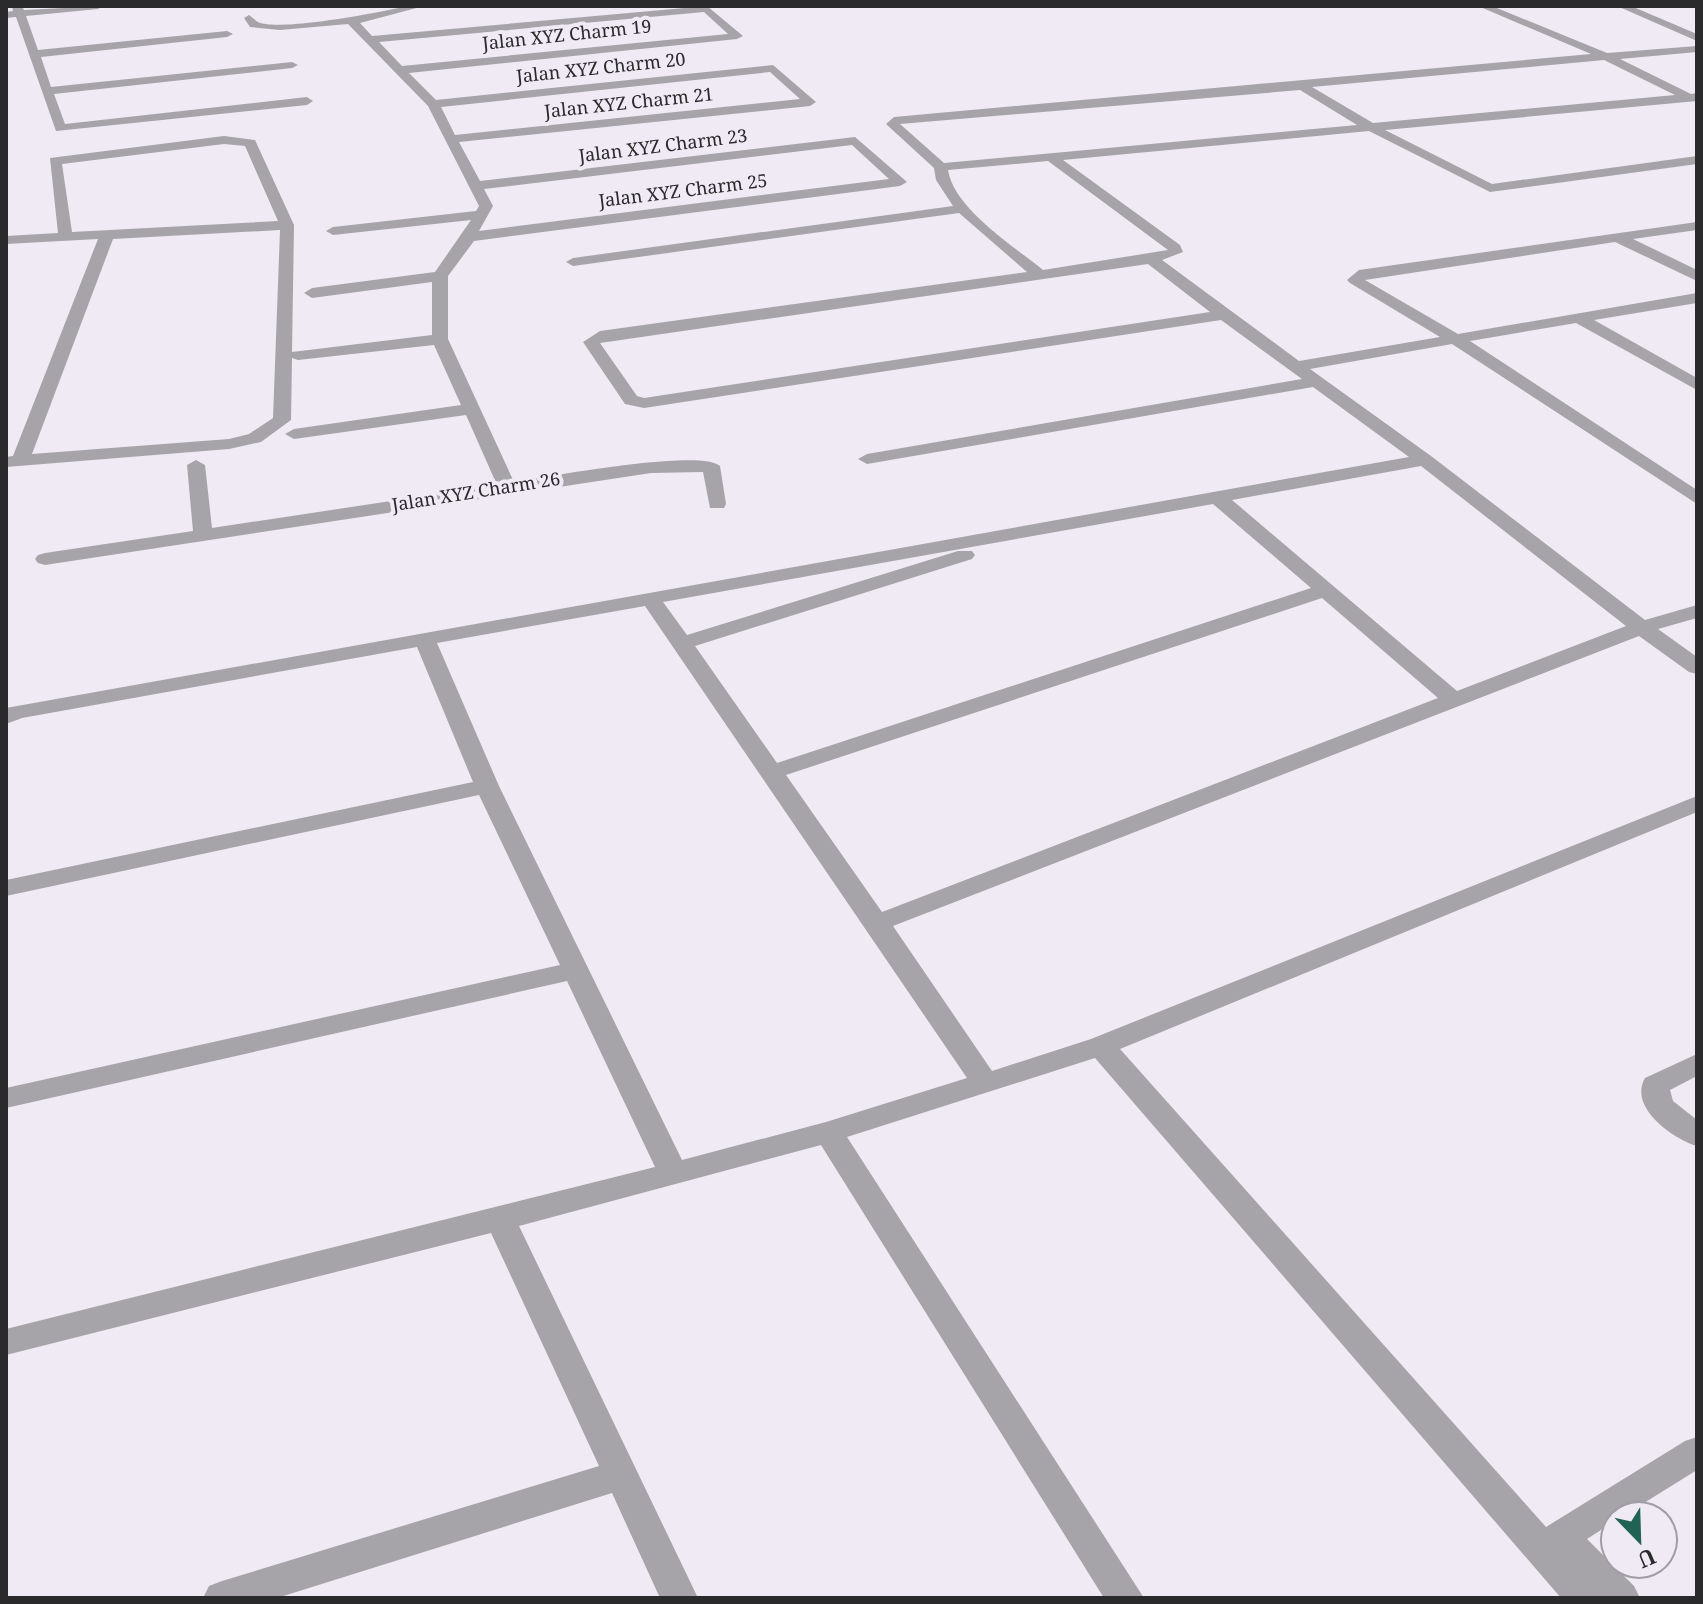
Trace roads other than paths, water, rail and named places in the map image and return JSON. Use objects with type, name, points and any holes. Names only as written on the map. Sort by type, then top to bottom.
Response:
[{"type":"street","points":[[6,15],[18,10],[98,6]]},
{"type":"street","points":[[249,18],[254,25],[280,27],[371,19],[419,6]]},
{"type":"street","points":[[1483,6],[1605,56],[1695,98]]},
{"type":"street","points":[[1622,6],[1697,38]]},
{"type":"street","points":[[369,40],[531,20],[660,9]]},
{"type":"street","name":"Jalan XYZ Charm 19","points":[[400,70],[737,36],[706,9],[660,9]]},
{"type":"street","points":[[18,10],[57,125],[65,129],[307,101]]},
{"type":"street","points":[[351,21],[433,104],[486,206],[469,237],[440,276],[440,339],[507,487]]},
{"type":"street","points":[[33,54],[227,34]]},
{"type":"street","points":[[1038,273],[961,209],[942,181],[941,167],[892,124],[894,121],[1302,86],[1320,80],[1697,49]]},
{"type":"street","points":[[46,91],[292,65]]},
{"type":"street","name":"Jalan XYZ Charm 20","points":[[433,104],[773,68],[810,102]]},
{"type":"street","points":[[1302,86],[1370,127],[1494,188],[1697,160]]},
{"type":"street","points":[[941,167],[1695,98]]},
{"type":"street","name":"Jalan XYZ Charm 21","points":[[451,139],[810,102]]},
{"type":"street","points":[[66,237],[55,161],[224,140],[244,140],[254,148],[287,225],[282,420],[276,426],[255,438],[229,444],[13,461],[107,235]]},
{"type":"street","name":"Jalan XYZ Charm 23","points":[[476,186],[855,141],[900,182]]},
{"type":"street","points":[[1051,157],[1177,250],[1151,259],[600,336],[591,342],[631,400],[640,403],[1221,315]]},
{"type":"street","name":"Jalan XYZ Charm 25","points":[[469,237],[900,182]]},
{"type":"street","points":[[573,262],[961,209]]},
{"type":"street","points":[[333,231],[481,215]]},
{"type":"street","points":[[6,240],[287,225]]},
{"type":"street","points":[[1697,226],[1364,273],[1356,277],[1360,284],[1455,339],[1697,498]]},
{"type":"street","points":[[1616,237],[1697,276]]},
{"type":"street","points":[[1151,259],[1221,315],[1297,366],[1425,460],[1640,628],[1697,667]]},
{"type":"street","points":[[312,293],[440,276]]},
{"type":"street","points":[[1297,366],[1697,298]]},
{"type":"street","points":[[1577,317],[1697,385]]},
{"type":"street","points":[[298,355],[440,339]]},
{"type":"street","points":[[867,459],[1317,381]]},
{"type":"street","points":[[294,434],[471,409]]},
{"type":"street","points":[[6,717],[16,712],[424,638],[1425,460]]},
{"type":"street","points":[[196,465],[203,534]]},
{"type":"street","name":"Jalan XYZ Charm 26","points":[[45,559],[651,467],[711,466],[717,504]]},
{"type":"street","points":[[1217,497],[1455,701]]},
{"type":"street","points":[[680,644],[1059,526]]},
{"type":"street","points":[[772,772],[1328,589]]},
{"type":"street","points":[[650,598],[985,1083]]},
{"type":"street","points":[[877,923],[1640,628],[1697,611]]},
{"type":"street","points":[[424,638],[487,786],[673,1173]]},
{"type":"street","points":[[6,888],[487,786]]},
{"type":"street","points":[[6,1342],[500,1219],[828,1132],[985,1083],[1101,1046],[1697,803]]},
{"type":"street","points":[[6,1098],[577,970]]},
{"type":"street","points":[[1101,1046],[1585,1598]]},
{"type":"street","points":[[1697,1064],[1655,1085],[1654,1095],[1658,1105],[1697,1135]]},
{"type":"street","points":[[828,1132],[1125,1598]]},
{"type":"street","points":[[500,1219],[679,1598]]},
{"type":"street","points":[[1621,1598],[1560,1536],[1697,1452]]},
{"type":"street","points":[[222,1598],[621,1475]]}]
